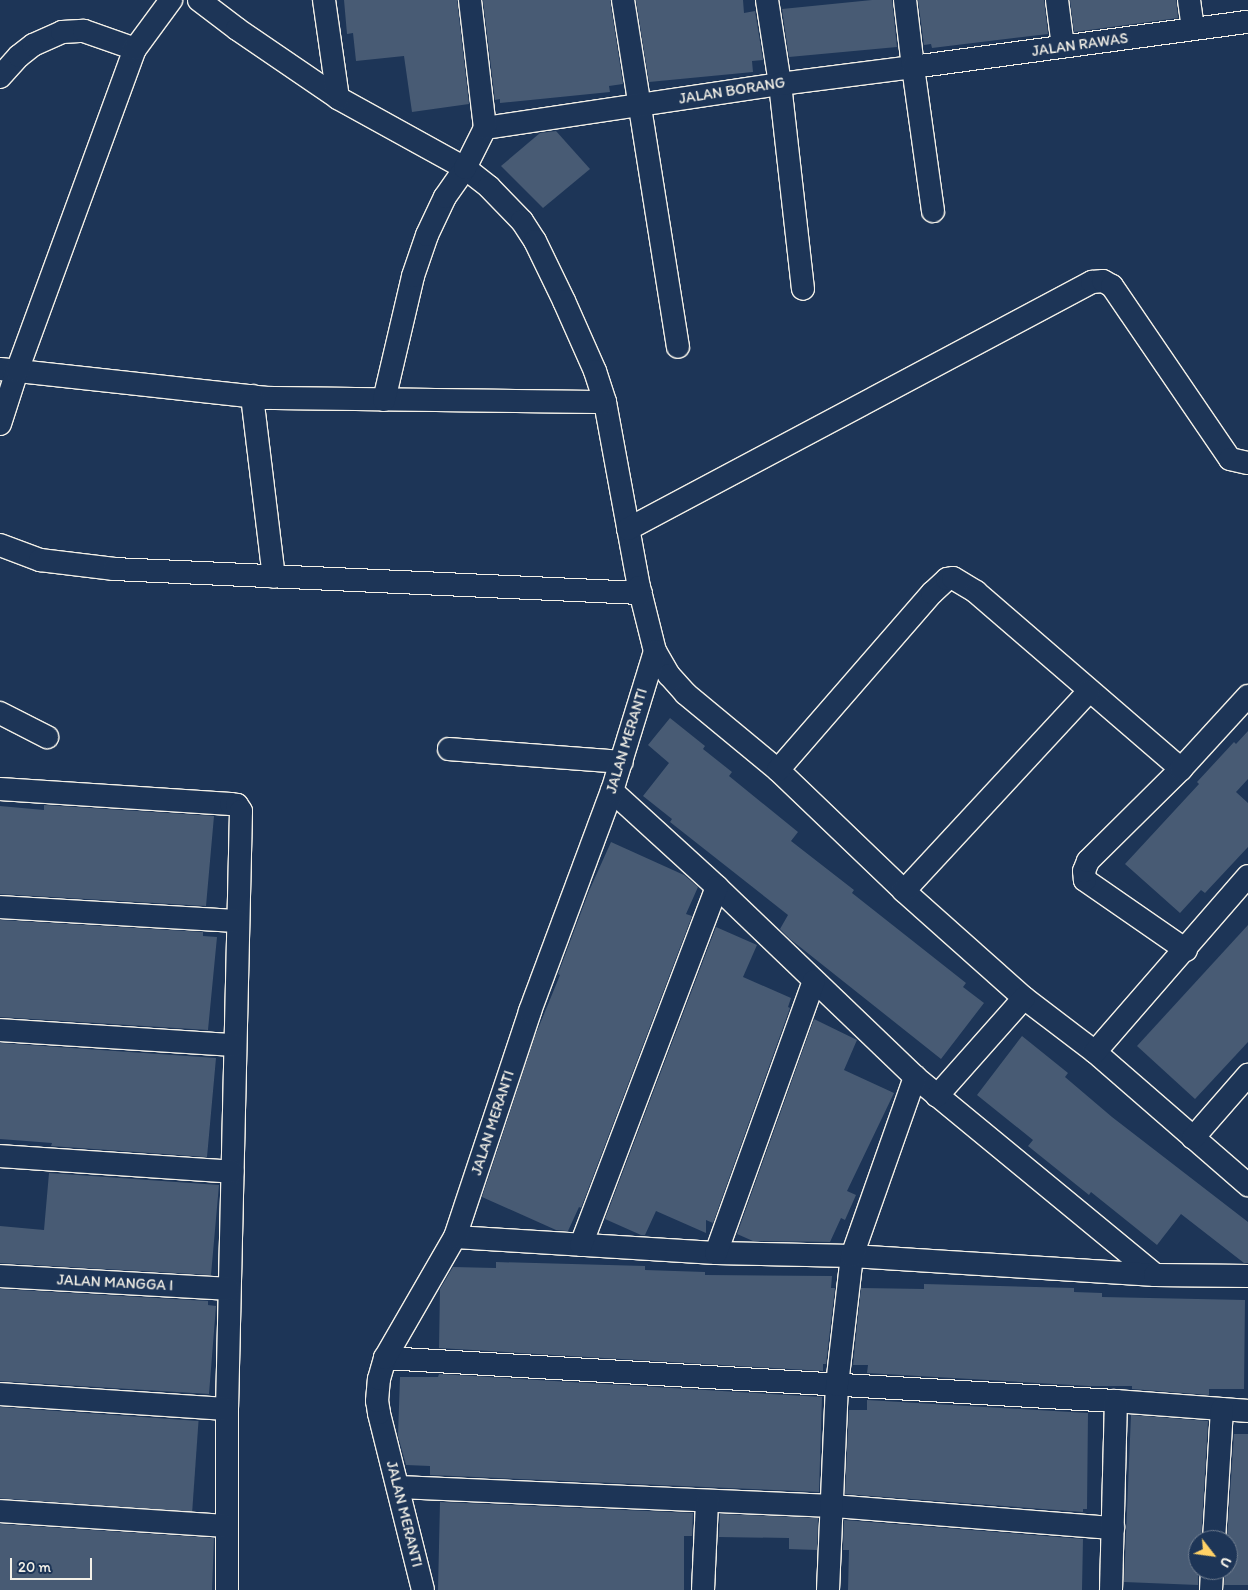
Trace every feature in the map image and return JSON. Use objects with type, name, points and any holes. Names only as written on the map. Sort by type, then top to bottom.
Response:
[{"type":"street","points":[[0,424],[9,370],[134,49],[171,0]]},
{"type":"street","points":[[199,0],[258,44],[338,98],[465,168],[489,187],[522,221],[534,241],[586,348],[604,402],[640,593],[655,652],[669,675],[686,694],[778,770],[904,891],[1024,998],[1095,1052],[1248,1185]]},
{"type":"street","points":[[324,0],[338,98]]},
{"type":"street","points":[[384,400],[413,276],[427,235],[445,197],[465,168],[485,128],[470,0]]},
{"type":"street","points":[[623,0],[638,106],[678,347]]},
{"type":"street","points":[[767,0],[780,84],[803,289]]},
{"type":"street","points":[[905,0],[933,211]]},
{"type":"street","points":[[1057,0],[1063,47]]},
{"type":"street","points":[[1189,0],[1193,29]]},
{"type":"street","name":"JALAN RAWAS","points":[[913,67],[1248,22]]},
{"type":"street","points":[[0,77],[14,61],[33,45],[62,32],[84,31],[134,49]]},
{"type":"street","name":"JALAN BORANG","points":[[485,128],[780,84],[913,67]]},
{"type":"street","points":[[628,529],[1092,282],[1104,281],[1112,286],[1230,459],[1248,463]]},
{"type":"street","points":[[9,370],[252,396],[384,400],[604,402]]},
{"type":"street","points":[[252,396],[274,577]]},
{"type":"street","points":[[0,544],[40,560],[74,565],[274,577],[640,593]]},
{"type":"street","points":[[778,770],[932,593],[947,579],[964,583],[976,592],[1180,769]]},
{"type":"street","name":"JALAN MERANTI","points":[[423,1590],[377,1401],[379,1379],[385,1358],[455,1237],[530,1011],[622,762],[655,652]]},
{"type":"street","points":[[904,891],[1089,691]]},
{"type":"street","points":[[1186,950],[1085,880],[1084,871],[1088,861],[1180,769],[1248,696]]},
{"type":"street","points":[[0,713],[47,737]]},
{"type":"street","points":[[449,749],[622,762]]},
{"type":"street","points":[[0,789],[235,804],[241,811],[226,1409],[227,1590]]},
{"type":"street","points":[[612,791],[717,887],[915,1077],[1155,1275]]},
{"type":"street","points":[[1095,1052],[1186,950],[1248,876]]},
{"type":"street","points":[[581,1244],[717,887]]},
{"type":"street","points":[[0,907],[238,920]]},
{"type":"street","points":[[716,1252],[814,981]]},
{"type":"street","points":[[937,1096],[1024,998]]},
{"type":"street","points":[[0,1030],[235,1045]]},
{"type":"street","points":[[1193,1138],[1248,1074]]},
{"type":"street","points":[[828,1590],[837,1385],[852,1256],[915,1077]]},
{"type":"street","points":[[0,1156],[232,1172]]},
{"type":"street","points":[[455,1237],[716,1252],[852,1256],[1155,1275],[1248,1276]]},
{"type":"street","name":"JALAN MANGGA I","points":[[0,1276],[229,1289]]},
{"type":"street","points":[[385,1358],[1116,1401],[1248,1411]]},
{"type":"street","points":[[0,1394],[226,1409]]},
{"type":"street","points":[[1111,1590],[1116,1401]]},
{"type":"street","points":[[1215,1530],[1222,1409]]},
{"type":"street","points":[[398,1487],[707,1502],[833,1506],[1113,1528]]},
{"type":"street","points":[[703,1590],[707,1502]]},
{"type":"street","points":[[0,1511],[227,1526]]},
{"type":"building","points":[[344,0],[457,0],[469,104],[412,112],[404,56],[356,61],[353,33],[347,34]]},
{"type":"building","points":[[483,0],[610,0],[623,84],[609,86],[610,92],[500,103],[500,99],[495,100]]},
{"type":"building","points":[[636,0],[743,0],[744,13],[755,11],[763,60],[752,61],[753,72],[649,82]]},
{"type":"building","points":[[872,0],[892,0],[897,47],[789,57],[782,9]]},
{"type":"building","points":[[918,0],[1044,0],[1048,34],[932,48],[931,44],[924,45]]},
{"type":"building","points":[[1070,0],[1176,0],[1178,18],[1074,32]]},
{"type":"building","points":[[556,131],[590,169],[543,208],[501,166],[540,133]]},
{"type":"building","points":[[670,718],[705,746],[703,749],[732,772],[729,776],[798,832],[791,841],[854,890],[852,893],[966,983],[963,987],[984,1003],[941,1059],[790,939],[780,929],[788,915],[670,822],[672,819],[643,796],[669,763],[648,745]]},
{"type":"building","points":[[1248,731],[1248,779],[1236,792],[1248,803],[1248,847],[1205,893],[1201,890],[1180,913],[1125,864],[1199,784],[1197,782],[1234,742],[1236,744]]},
{"type":"building","points":[[44,805],[214,816],[206,906],[0,894],[0,806],[44,810]]},
{"type":"building","points":[[611,842],[684,875],[698,887],[686,914],[692,916],[581,1208],[579,1207],[568,1231],[556,1230],[482,1197],[535,1036],[560,975],[558,974],[589,891]]},
{"type":"building","points":[[0,920],[203,932],[203,936],[217,937],[208,1030],[0,1017]]},
{"type":"building","points":[[1248,925],[1248,1042],[1195,1099],[1137,1046]]},
{"type":"building","points":[[716,927],[757,945],[743,977],[791,998],[788,1007],[790,1008],[713,1223],[706,1220],[706,1233],[656,1211],[645,1235],[641,1235],[605,1219]]},
{"type":"building","points":[[814,1019],[857,1040],[844,1070],[894,1093],[847,1191],[856,1195],[845,1220],[841,1218],[830,1242],[753,1241],[737,1234]]},
{"type":"building","points":[[1022,1036],[1068,1073],[1065,1077],[1112,1117],[1248,1222],[1248,1263],[1244,1263],[1181,1214],[1157,1245],[1091,1192],[1089,1195],[1028,1146],[1033,1140],[977,1095]]},
{"type":"building","points":[[0,1043],[216,1058],[207,1157],[51,1146],[52,1143],[0,1139]]},
{"type":"building","points":[[49,1173],[219,1185],[211,1275],[0,1263],[0,1226],[44,1230]]},
{"type":"building","points":[[496,1262],[645,1266],[645,1270],[705,1272],[705,1275],[832,1276],[831,1288],[835,1288],[826,1364],[823,1364],[823,1371],[439,1348],[440,1289],[453,1267],[496,1268]]},
{"type":"building","points":[[924,1284],[1074,1288],[1074,1292],[1102,1293],[1102,1297],[1245,1300],[1244,1389],[1209,1389],[1209,1395],[1132,1389],[1132,1386],[1089,1386],[867,1373],[868,1365],[853,1365],[861,1288],[924,1289]]},
{"type":"building","points":[[0,1289],[208,1301],[208,1305],[216,1306],[209,1394],[0,1381]]},
{"type":"building","points":[[439,1374],[822,1397],[819,1492],[430,1475],[430,1466],[406,1465],[398,1436],[400,1377],[438,1377]]},
{"type":"building","points":[[867,1400],[1088,1413],[1087,1509],[1083,1509],[1083,1512],[845,1494],[849,1410],[867,1410]]},
{"type":"building","points":[[0,1407],[199,1421],[192,1512],[0,1498]]},
{"type":"building","points":[[1131,1415],[1208,1421],[1202,1530],[1188,1530],[1188,1580],[1198,1580],[1198,1585],[1124,1582]]},
{"type":"building","points":[[1234,1434],[1248,1434],[1248,1585],[1224,1585],[1224,1580],[1238,1580],[1238,1530],[1228,1530]]},
{"type":"building","points":[[440,1502],[693,1513],[692,1536],[684,1536],[684,1590],[438,1590]]},
{"type":"building","points":[[720,1514],[818,1518],[817,1550],[789,1549],[789,1538],[719,1537]]},
{"type":"building","points":[[844,1520],[1083,1539],[1082,1590],[848,1590],[849,1550],[843,1550]]},
{"type":"building","points":[[0,1524],[214,1538],[212,1590],[0,1590]]}]
